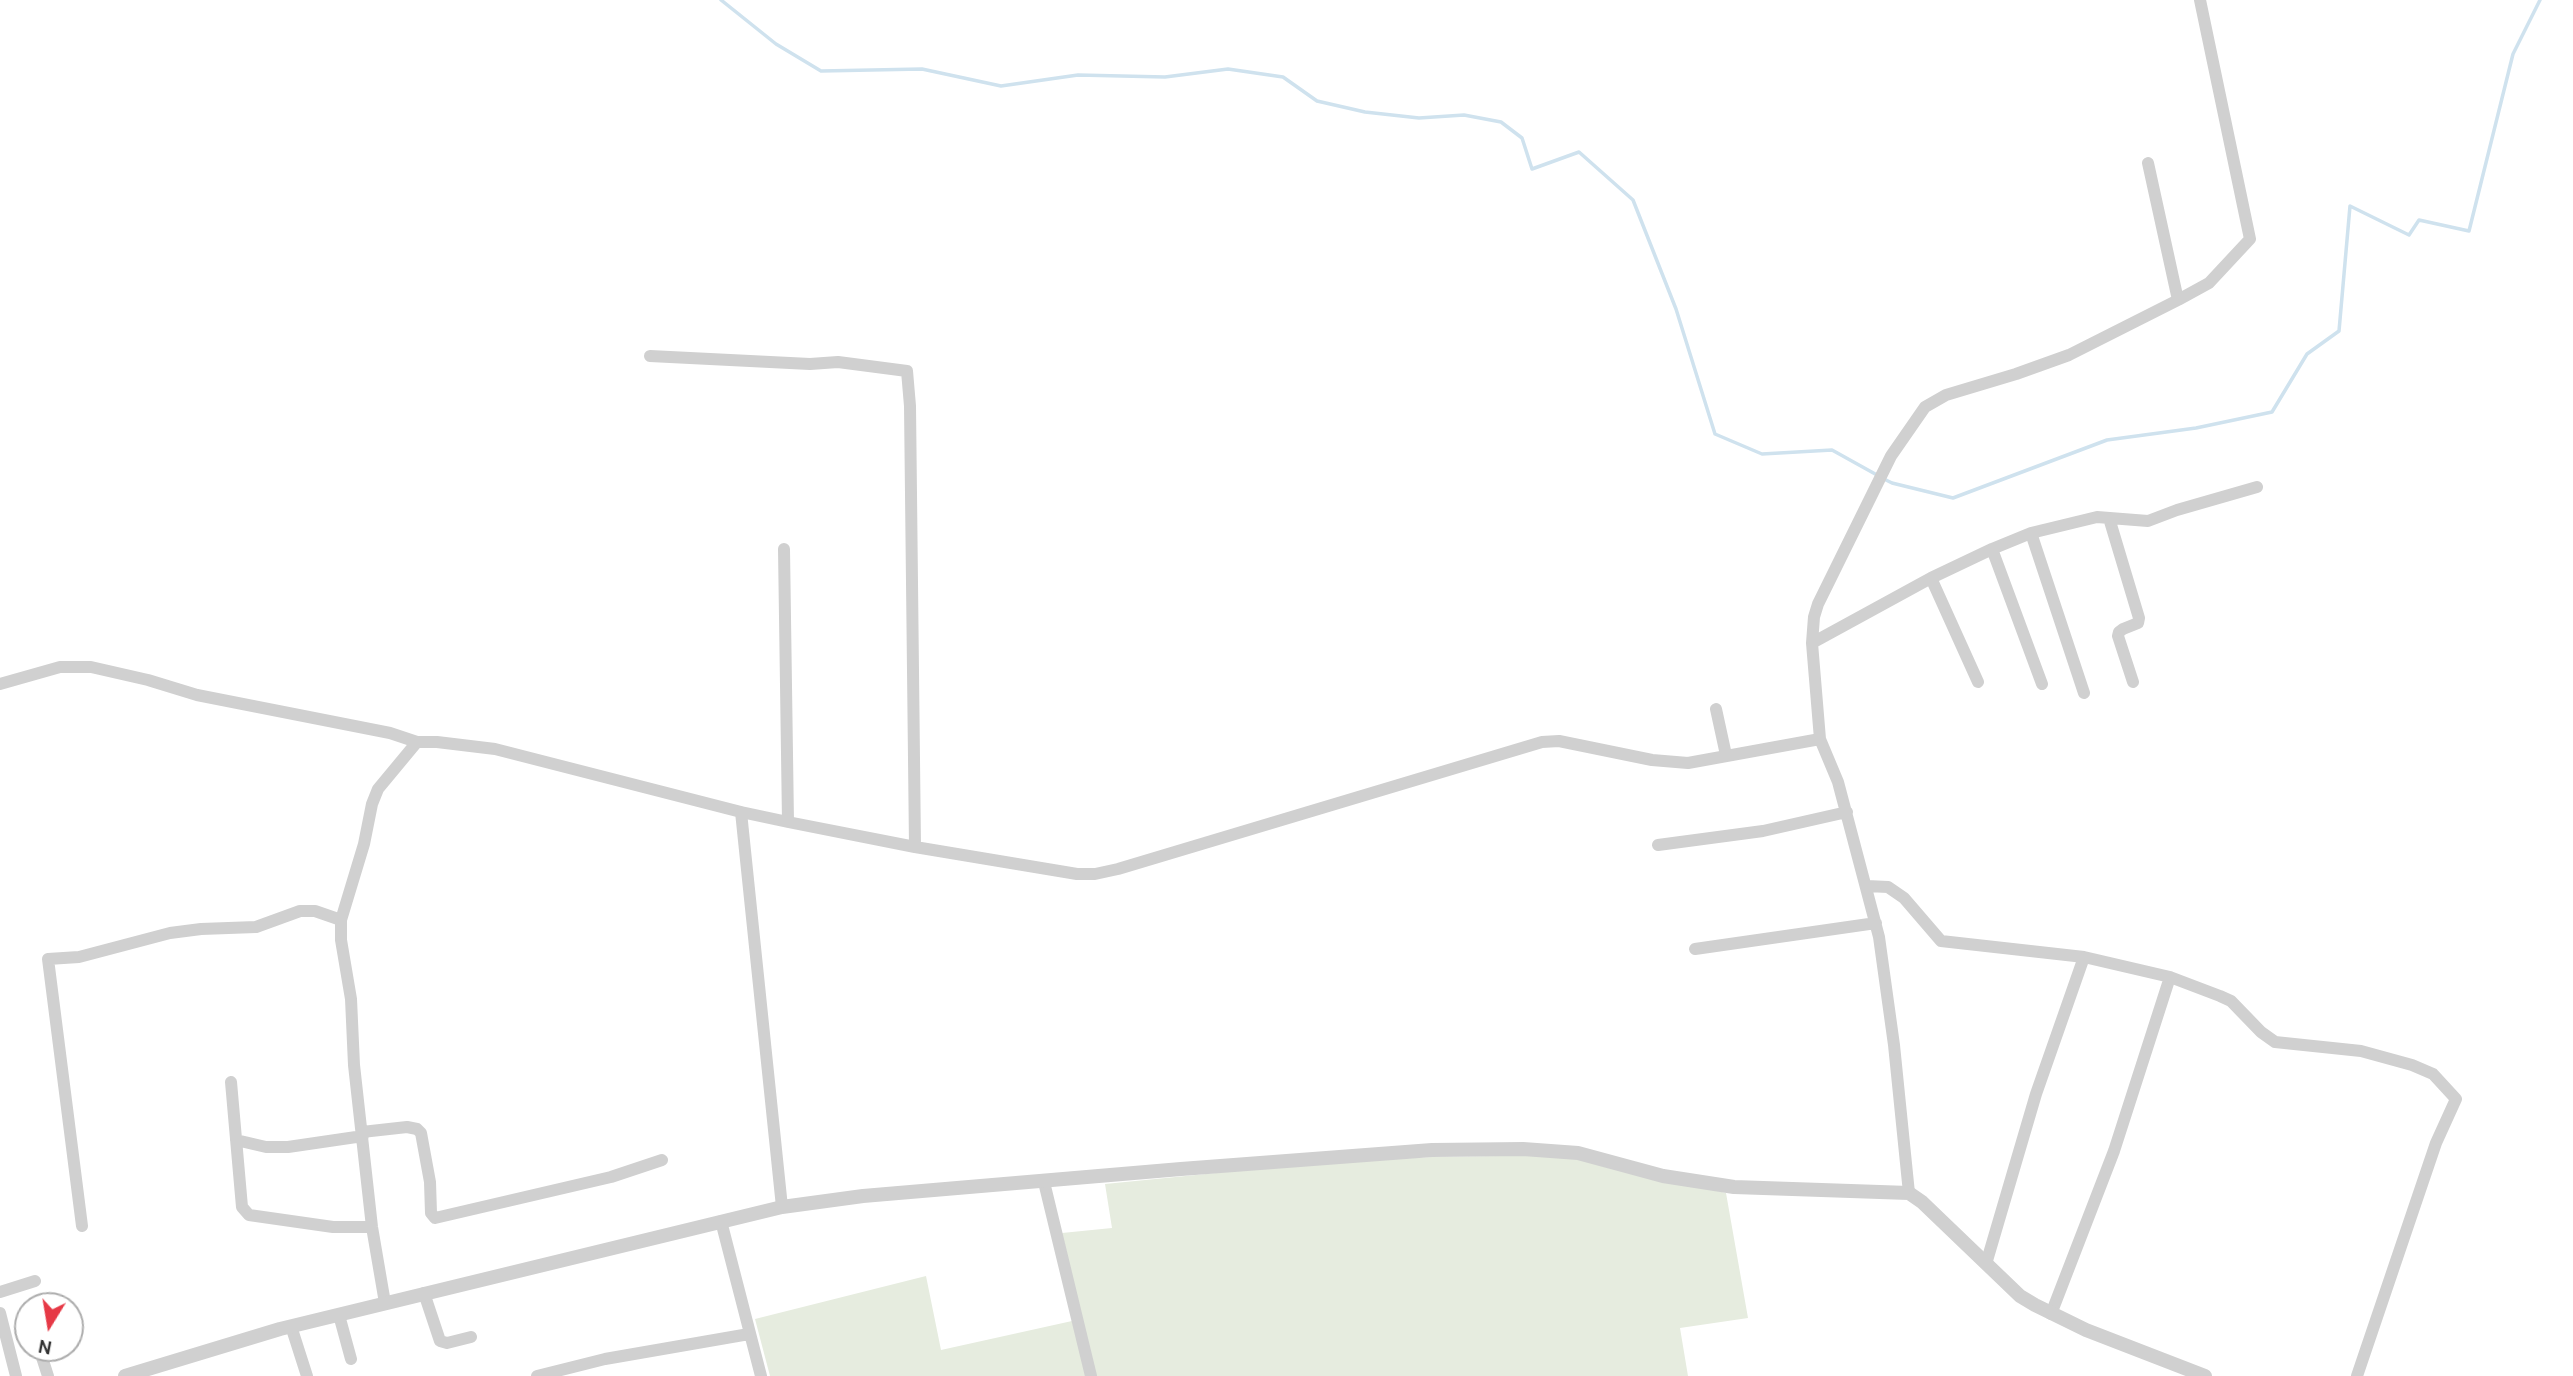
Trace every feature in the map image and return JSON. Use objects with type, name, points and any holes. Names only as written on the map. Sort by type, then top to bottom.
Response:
[{"type":"street","points":[[1909,1193],[1894,1045],[1876,923],[1847,812],[1821,739],[1812,643],[1814,617],[1891,456],[1925,407],[1934,400],[2069,355],[2178,300],[2209,283],[2250,239],[2200,0]]},
{"type":"street","points":[[2148,163],[2178,300]]},
{"type":"street","points":[[650,356],[810,364],[838,362],[907,371],[910,406],[915,847]]},
{"type":"street","points":[[1812,643],[1931,579],[2031,533],[2097,517],[2148,521],[2257,487]]},
{"type":"street","points":[[2109,518],[2139,618],[2138,623],[2119,632],[2118,636],[2133,682]]},
{"type":"street","points":[[2031,533],[2084,693]]},
{"type":"street","points":[[784,549],[788,822]]},
{"type":"street","points":[[1992,549],[2042,684]]},
{"type":"street","points":[[1931,579],[1978,682]]},
{"type":"street","points":[[0,684],[60,667],[91,667],[197,695],[390,733],[417,742],[495,748],[741,813],[915,847],[1043,869],[1095,874],[1211,842],[1542,742],[1559,741],[1672,764],[1688,764],[1821,739]]},
{"type":"street","points":[[1716,709],[1726,755]]},
{"type":"street","points":[[385,1303],[372,1227],[341,920],[378,789],[417,742]]},
{"type":"street","points":[[1658,845],[1763,831],[1847,812]]},
{"type":"street","points":[[741,813],[782,1207]]},
{"type":"street","points":[[1867,886],[1888,887],[1904,898],[1941,941],[2084,957],[2171,977],[2231,1001],[2261,1032],[2275,1042],[2361,1051],[2412,1065],[2432,1074],[2456,1100],[2436,1143],[2357,1376]]},
{"type":"street","points":[[82,1226],[48,959],[79,957],[170,933],[256,927],[300,911],[315,911],[341,920]]},
{"type":"street","points":[[1695,949],[1876,923]]},
{"type":"street","points":[[1986,1264],[2036,1094],[2084,957]]},
{"type":"street","points":[[2051,1314],[2114,1151],[2171,977]]},
{"type":"street","points":[[231,1082],[242,1207],[248,1215],[333,1227],[372,1227]]},
{"type":"street","points":[[236,1140],[266,1147],[288,1147],[407,1126],[421,1133],[431,1189],[431,1213],[435,1218],[611,1177],[662,1160]]},
{"type":"street","points":[[127,1376],[291,1326],[782,1207],[863,1196],[1432,1150],[1523,1149],[1578,1153],[1663,1176],[1734,1188],[1909,1193],[1931,1210],[2020,1296],[2086,1330],[2206,1376]]},
{"type":"street","points":[[1044,1182],[1091,1376]]},
{"type":"street","points":[[721,1221],[761,1376]]},
{"type":"street","points":[[0,1292],[35,1281]]},
{"type":"street","points":[[424,1293],[440,1341],[447,1343],[471,1337]]},
{"type":"street","points":[[0,1313],[16,1376]]},
{"type":"street","points":[[339,1315],[351,1359]]},
{"type":"street","points":[[291,1326],[307,1376]]},
{"type":"street","points":[[537,1376],[605,1359],[749,1334]]},
{"type":"shaded area","points":[[1564,1155],[1726,1193],[1748,1318],[1680,1328],[1688,1376],[1096,1376],[1062,1233],[1112,1228],[1105,1184],[1317,1163],[1432,1157]]},
{"type":"shaded area","points":[[926,1276],[941,1350],[1072,1321],[1086,1376],[770,1376],[755,1319]]},
{"type":"waterway","points":[[721,0],[776,44],[821,71],[922,69],[1001,86],[1078,75],[1165,77],[1228,69],[1283,77],[1317,101],[1365,112],[1419,118],[1464,115],[1501,122],[1522,138],[1532,169],[1579,152],[1633,200],[1676,309],[1715,434],[1762,454],[1832,450],[1877,475]]},
{"type":"waterway","points":[[1884,479],[1953,498],[2107,440],[2196,428],[2272,412],[2307,354],[2339,331],[2350,206],[2409,235],[2419,220],[2469,231],[2513,54],[2540,0]]}]
